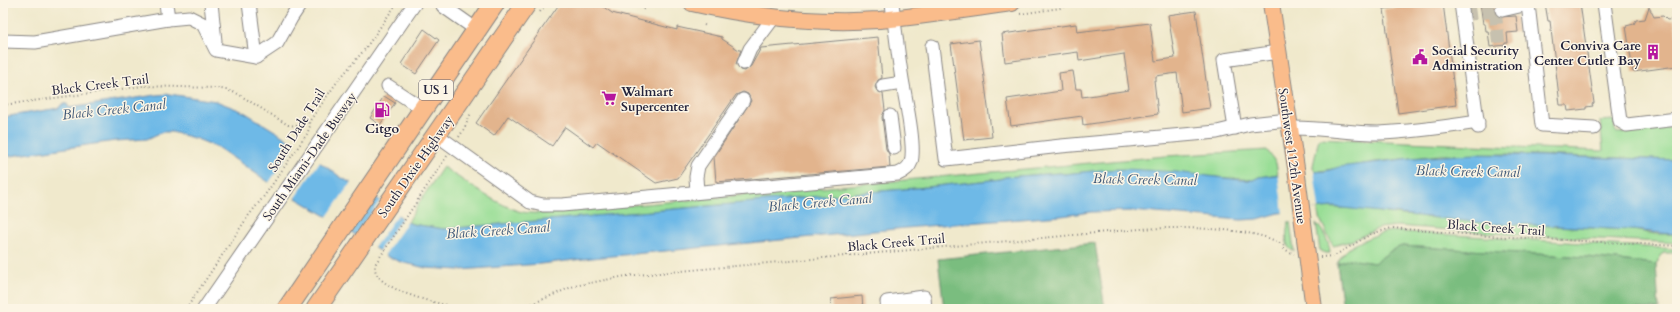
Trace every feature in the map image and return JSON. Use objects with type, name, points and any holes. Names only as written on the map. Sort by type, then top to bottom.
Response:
[{"type":"highway","name":"South Dixie Highway","points":[[287,309],[495,3]]},
{"type":"highway","name":"South Dixie Highway","points":[[316,309],[399,191],[527,3]]},
{"type":"main road","points":[[692,3],[731,11],[774,17],[840,20],[893,11],[1012,3]]},
{"type":"main road","name":"Southwest 112th Avenue","points":[[1271,3],[1296,168],[1314,309]]},
{"type":"street","points":[[166,3],[168,19]]},
{"type":"street","points":[[211,3],[216,50]]},
{"type":"street","points":[[249,3],[256,57]]},
{"type":"street","points":[[289,3],[291,18]]},
{"type":"street","points":[[216,50],[256,57],[277,43],[301,3]]},
{"type":"street","name":"South Miami-Dade Busway","points":[[204,309],[415,3]]},
{"type":"street","points":[[932,46],[946,159],[1061,146],[1210,133],[1235,128],[1289,124],[1377,133],[1432,129],[1478,124],[1461,3]]},
{"type":"street","points":[[1604,3],[1620,118],[1622,123],[1627,126],[1677,119]]},
{"type":"street","points":[[1502,10],[1528,4],[1542,125],[1594,128]]},
{"type":"street","points":[[443,6],[477,30]]},
{"type":"street","points":[[437,135],[530,202],[539,205],[562,205],[892,175],[904,172],[912,161],[912,146],[893,11]]},
{"type":"street","points":[[3,41],[35,42],[168,19],[189,17],[203,24],[216,50]]},
{"type":"street","points":[[744,63],[750,49],[774,17]]},
{"type":"street","points":[[1235,128],[1224,60],[1278,52]]},
{"type":"street","points":[[883,86],[902,83]]},
{"type":"street","points":[[388,86],[423,109]]},
{"type":"street","points":[[697,192],[696,177],[698,166],[743,100]]},
{"type":"street","points":[[908,113],[888,117],[891,148],[912,146]]},
{"type":"street","points":[[888,309],[887,302],[924,297],[925,309]]},
{"type":"path","name":"South Dade Trail","points":[[186,309],[248,215],[265,195],[306,134],[310,126],[309,122],[341,76],[365,49],[397,3]]},
{"type":"path","name":"Black Creek Trail","points":[[3,106],[138,87],[216,88],[238,94],[288,125],[298,126],[309,122]]},
{"type":"path","points":[[442,163],[419,197],[410,214],[379,258],[374,270],[376,275],[389,284],[426,301],[468,309]]},
{"type":"path","name":"Black Creek Trail","points":[[496,309],[534,303],[587,283],[642,274],[1146,229],[1183,228],[1234,231],[1272,239],[1284,246],[1284,249],[1294,254]]},
{"type":"path","name":"Black Creek Trail","points":[[1321,257],[1334,256],[1371,234],[1392,228],[1496,236],[1677,246]]},
{"type":"green space","points":[[1614,120],[1615,130],[1617,133],[1677,126],[1677,160],[1508,154],[1440,155],[1375,162],[1314,172],[1313,166],[1319,138],[1603,151],[1600,121]]},
{"type":"green space","points":[[1267,150],[1276,163],[1278,174],[1259,177],[1253,180],[1116,169],[1064,174],[1060,173],[1005,177],[1001,179],[927,187],[444,229],[408,222],[443,167],[477,190],[517,211],[547,213],[1166,156]]},
{"type":"green space","points":[[1317,207],[1360,209],[1402,215],[1429,218],[1439,217],[1494,224],[1633,230],[1655,234],[1677,234],[1677,243],[1504,234],[1398,226],[1379,228],[1351,241],[1333,246],[1321,221]]},
{"type":"green space","points":[[1288,222],[1290,222],[1294,251],[1288,247],[1287,243]]},
{"type":"green space","points":[[1316,223],[1325,236],[1330,253],[1320,251]]},
{"type":"green space","points":[[1390,231],[1677,249],[1677,253],[1663,253],[1656,264],[1586,257],[1402,246],[1392,250],[1374,263],[1349,259],[1337,264],[1348,249],[1359,242]]},
{"type":"green space","points":[[1095,243],[1105,309],[944,309],[938,259]]},
{"type":"green space","points":[[1402,246],[1586,257],[1656,264],[1659,309],[1343,309],[1337,264],[1349,259],[1374,263],[1392,250]]},
{"type":"water","name":"Black Creek Canal","points":[[169,94],[216,101],[244,112],[278,133],[342,178],[374,196],[407,222],[444,229],[927,187],[1001,179],[1005,177],[1060,173],[1064,174],[1101,170],[1126,169],[1176,172],[1241,180],[1253,180],[1259,177],[1326,171],[1339,167],[1412,158],[1476,154],[1677,160],[1677,234],[1563,226],[1494,224],[1333,207],[1279,213],[1258,219],[1241,220],[1132,211],[1091,212],[1061,216],[927,226],[540,264],[460,270],[426,268],[388,257],[333,220],[267,181],[217,147],[197,139],[172,132],[162,132],[147,139],[115,141],[3,157],[3,117],[59,108],[62,104],[67,104],[69,108]]},
{"type":"pier","points":[[296,143],[321,160],[294,199],[268,184]]},
{"type":"pier","points":[[1314,170],[1319,209],[1283,214],[1278,173]]},
{"type":"pier","points":[[352,181],[375,194],[348,232],[326,218]]},
{"type":"pier","points":[[381,199],[399,213],[373,249],[355,237]]},
{"type":"pier","points":[[403,216],[409,220],[384,256],[378,252]]},
{"type":"building","points":[[560,3],[598,3],[612,13],[677,30],[677,27],[722,37],[722,39],[741,50],[736,64],[741,70],[745,71],[751,66],[761,48],[878,37],[882,78],[878,80],[875,87],[877,91],[883,94],[885,110],[882,117],[890,167],[716,182],[714,157],[751,101],[748,94],[743,92],[736,95],[678,178],[656,183],[597,142],[593,147],[565,127],[552,146],[508,116],[494,136],[476,123]]},
{"type":"building","name":"Social Security Administration","points":[[1425,3],[1443,3],[1456,105],[1398,113],[1384,9]]},
{"type":"building","points":[[1480,3],[1499,3],[1495,7],[1494,11],[1499,17],[1516,16],[1518,32],[1507,33],[1508,43],[1505,43],[1505,45],[1490,47],[1488,31],[1486,31],[1485,24],[1483,24]]},
{"type":"building","points":[[1545,3],[1580,3],[1594,103],[1592,104],[1593,106],[1586,107],[1586,109],[1568,111],[1567,105],[1560,105],[1550,21],[1548,21]]},
{"type":"building","name":"Conviva Care Center Cutler Bay","points":[[1649,7],[1654,17],[1663,16],[1667,20],[1674,19],[1677,39],[1677,66],[1633,72],[1626,26],[1634,24],[1636,20],[1645,19]]},
{"type":"building","points":[[1196,11],[1210,108],[1182,112],[1177,73],[1156,76],[1156,80],[1154,80],[1158,114],[1083,125],[1082,116],[1011,126],[1007,99],[1061,91],[1059,73],[1073,71],[1076,89],[1081,89],[1082,97],[1129,90],[1124,54],[1079,61],[1078,52],[1005,62],[1002,34],[1076,24],[1077,32],[1150,23],[1155,61],[1175,58],[1168,15]]},
{"type":"building","points":[[424,29],[439,40],[416,74],[401,64]]},
{"type":"building","points":[[979,40],[992,137],[964,140],[951,44]]},
{"type":"building","name":"Citgo","points":[[384,96],[395,103],[380,125],[370,118]]},
{"type":"building","points":[[862,296],[863,309],[832,309],[831,299]]},
{"type":"tunnel","points":[[1463,15],[1502,10]]},
{"type":"tunnel","points":[[1495,11],[1499,46]]},
{"type":"place","name":"Conviva Care Center Cutler Bay","points":[[1653,52]]},
{"type":"place","name":"Social Security Administration","points":[[1420,57]]},
{"type":"place","name":"Walmart Supercenter","points":[[609,98]]},
{"type":"place","name":"Citgo","points":[[382,110]]}]
